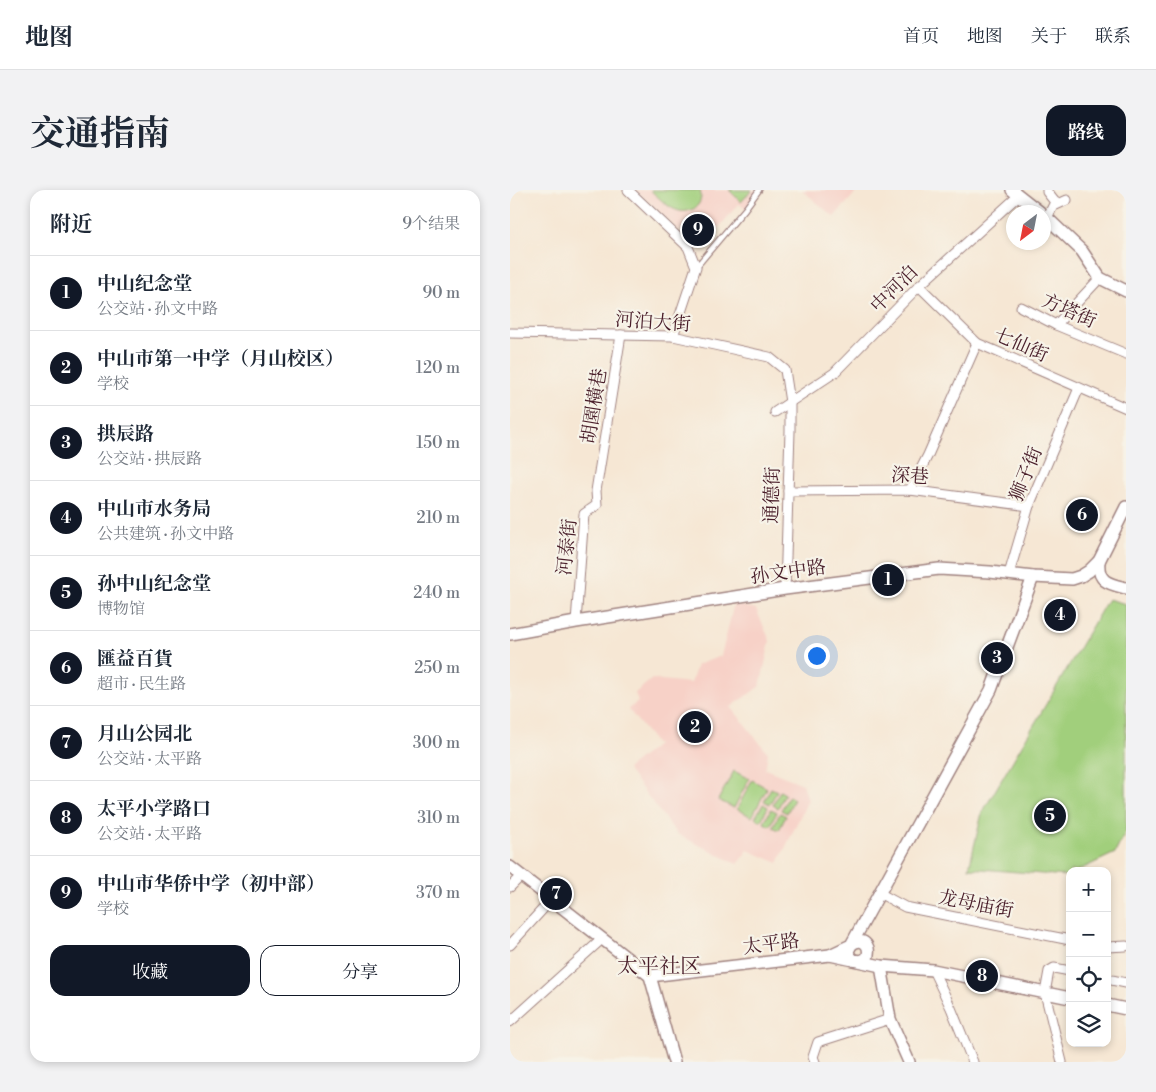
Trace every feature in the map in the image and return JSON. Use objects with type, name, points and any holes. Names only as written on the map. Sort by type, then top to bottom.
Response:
[{"type":"street","points":[[628,190],[688,247],[696,267],[672,336]]},
{"type":"street","points":[[1047,190],[1055,202],[1054,206]]},
{"type":"street","points":[[1015,193],[1031,205]]},
{"type":"street","name":"中河泊","points":[[775,412],[834,373],[919,286],[1015,193]]},
{"type":"street","points":[[1051,209],[1067,200]]},
{"type":"street","points":[[1051,222],[1082,251],[1100,278],[1126,291]]},
{"type":"street","points":[[1056,325],[1100,278]]},
{"type":"street","name":"七仙街","points":[[919,286],[977,343],[1126,408]]},
{"type":"street","name":"方塔街","points":[[1021,307],[1056,325],[1126,354]]},
{"type":"street","name":"河泊大街","points":[[510,334],[672,336],[769,357],[786,370],[790,402]]},
{"type":"street","name":"胡園橫巷","points":[[598,482],[621,335]]},
{"type":"street","points":[[910,490],[928,455],[977,343]]},
{"type":"street","name":"狮子街","points":[[1009,574],[1029,506],[1079,388]]},
{"type":"street","name":"通德街","points":[[785,589],[790,402]]},
{"type":"street","name":"河泰街","points":[[576,622],[584,514],[597,505],[596,491],[598,482]]},
{"type":"street","name":"深巷","points":[[788,491],[910,490],[1029,506]]},
{"type":"street","points":[[1126,507],[1099,561],[1102,578],[1110,585],[1126,588]]},
{"type":"street","name":"孙文中路","points":[[510,634],[785,589],[939,569],[1072,579],[1089,571],[1099,561]]},
{"type":"street","points":[[869,951],[867,958],[857,961],[849,955],[848,951],[855,943],[859,929],[991,690],[1033,577]]},
{"type":"street","points":[[510,868],[650,976],[674,1062]]},
{"type":"street","points":[[510,887],[521,876]]},
{"type":"street","name":"龙母庙街","points":[[879,893],[905,907],[1066,939]]},
{"type":"street","points":[[510,945],[552,899]]},
{"type":"street","points":[[510,1022],[602,938]]},
{"type":"street","points":[[830,955],[855,943],[866,944],[880,966],[890,1019],[909,1062]]},
{"type":"street","points":[[1111,947],[1126,946]]},
{"type":"street","name":"太平路","points":[[650,976],[830,955],[880,966],[933,970],[1066,997]]},
{"type":"street","points":[[1062,1062],[1045,993],[1049,971],[1054,968],[1066,970]]},
{"type":"street","points":[[933,970],[973,1062]]},
{"type":"street","points":[[1111,980],[1126,983]]},
{"type":"street","points":[[1111,1006],[1126,1009]]},
{"type":"street","points":[[815,1062],[813,1058],[818,1042],[890,1019]]},
{"type":"lane","points":[[696,267],[759,190]]},
{"type":"shaded area","points":[[636,190],[763,190],[748,211],[739,204],[700,249]]},
{"type":"shaded area","points":[[802,190],[858,190],[834,217]]},
{"type":"shaded area","points":[[734,604],[756,609],[770,641],[760,686],[731,707],[768,753],[765,769],[803,784],[808,800],[778,863],[748,850],[737,864],[677,834],[627,769],[657,745],[628,709],[638,702],[635,693],[652,679],[691,683],[697,665],[721,656]]},
{"type":"green space","points":[[650,190],[700,190],[701,195],[699,204],[695,208],[682,211],[671,207]]},
{"type":"green space","points":[[729,190],[752,190],[741,202]]},
{"type":"green space","points":[[1108,599],[1126,604],[1126,831],[1115,853],[1085,867],[1066,867],[1066,876],[969,868],[982,813]]},
{"type":"green space","points":[[734,771],[749,779],[734,808],[718,800]]},
{"type":"green space","points":[[752,780],[767,788],[752,817],[737,809]]},
{"type":"green space","points":[[771,788],[777,791],[770,804],[764,801]]},
{"type":"green space","points":[[780,791],[785,794],[778,808],[773,805]]},
{"type":"green space","points":[[789,796],[794,799],[787,813],[781,810]]},
{"type":"green space","points":[[763,804],[768,807],[761,821],[755,818]]},
{"type":"green space","points":[[771,809],[777,812],[770,826],[764,823]]},
{"type":"green space","points":[[780,813],[786,816],[779,830],[773,827]]},
{"type":"place","name":"中山市华侨中学（初中部）","points":[[698,230]]},
{"type":"place","name":"匯益百貨","points":[[1082,515]]},
{"type":"place","name":"中山纪念堂","points":[[888,580]]},
{"type":"place","name":"中山市水务局","points":[[1060,615]]},
{"type":"place","name":"拱辰路","points":[[997,658]]},
{"type":"place","name":"中山市第一中学（月山校区）","points":[[695,727]]},
{"type":"place","name":"孙中山纪念堂","points":[[1050,816]]},
{"type":"place","name":"月山公园北","points":[[556,894]]},
{"type":"place","name":"太平小学路口","points":[[982,976]]},
{"type":"district","name":"太平社区","points":[[659,967]]}]
